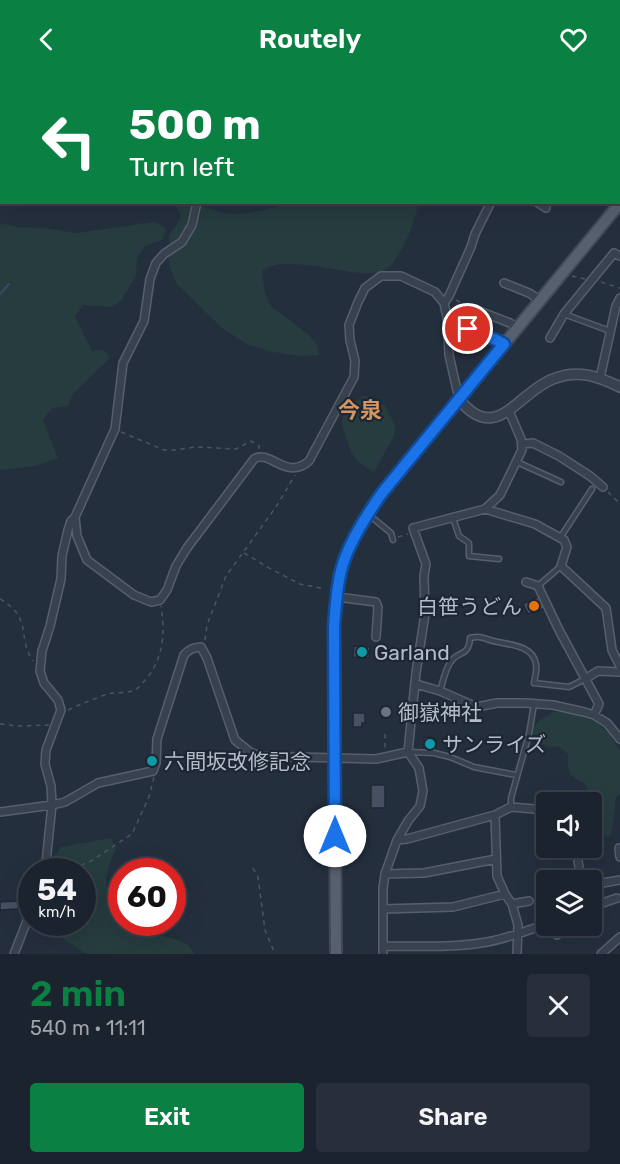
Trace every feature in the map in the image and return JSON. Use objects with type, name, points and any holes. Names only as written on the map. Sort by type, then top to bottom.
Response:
[{"type":"main road","points":[[336,954],[334,626],[344,560],[367,514],[382,493],[619,204]]},
{"type":"street","points":[[46,858],[52,805],[51,786],[45,764],[46,750],[61,710],[58,700],[44,682],[40,671],[42,651],[61,579],[62,556],[72,520],[75,518],[115,429],[123,363],[144,321],[150,279],[156,263],[164,254],[182,242],[192,225],[197,204]]},
{"type":"street","points":[[444,303],[489,204]]},
{"type":"street","points":[[550,338],[564,314],[614,253],[620,256]]},
{"type":"street","points":[[75,518],[77,536],[87,560],[134,595],[152,602],[160,600],[187,548],[255,459],[260,456],[287,467],[303,466],[309,461],[354,377],[355,361],[350,325],[358,302],[365,288],[381,276],[401,276],[435,292],[444,303],[449,355],[459,399],[481,417],[501,416],[554,378],[578,374],[600,378],[620,387]]},
{"type":"street","points":[[504,283],[540,300]]},
{"type":"street","points":[[600,378],[616,306],[620,298]]},
{"type":"street","points":[[504,344],[468,329],[474,309],[517,327]]},
{"type":"street","points":[[383,954],[385,874],[397,840],[420,806],[423,791],[418,768],[408,752],[425,615],[426,564],[413,528],[485,509],[500,495],[522,450],[522,444],[509,411]]},
{"type":"street","points":[[522,444],[533,443],[559,456],[602,487]]},
{"type":"street","points":[[592,489],[602,487]]},
{"type":"street","points":[[485,509],[535,524],[566,542],[567,548],[561,566],[606,608],[612,650],[620,666]]},
{"type":"street","points":[[526,582],[538,586],[599,704],[594,715]]},
{"type":"street","points":[[337,597],[378,601],[376,637]]},
{"type":"street","points":[[0,812],[65,802],[98,783],[153,771],[156,763],[157,739],[184,655],[194,648],[201,647],[207,658],[234,740],[249,752],[260,756],[376,759],[408,752]]},
{"type":"street","points":[[585,679],[598,671],[620,672]]},
{"type":"street","points":[[416,684],[440,691],[477,707],[518,702],[572,709],[594,715],[607,723],[620,740]]},
{"type":"street","points":[[397,840],[495,815],[511,807],[536,809]]},
{"type":"street","points":[[495,815],[497,876],[504,894],[512,904],[518,925],[517,954]]},
{"type":"street","points":[[619,848],[620,857]]},
{"type":"street","points":[[385,874],[424,873],[496,859]]},
{"type":"street","points":[[602,883],[620,880]]},
{"type":"street","points":[[383,909],[453,907],[504,894]]},
{"type":"street","points":[[602,903],[617,898]]},
{"type":"street","points":[[512,904],[529,901]]},
{"type":"street","points":[[383,946],[469,944],[517,934],[536,927]]},
{"type":"street","points":[[14,954],[21,936]]},
{"type":"street","points":[[601,954],[620,937]]},
{"type":"lane","points":[[564,314],[611,331]]},
{"type":"lane","points":[[517,462],[561,482]]},
{"type":"lane","points":[[560,538],[592,489]]},
{"type":"lane","points":[[367,514],[391,532],[393,539]]},
{"type":"lane","points":[[452,518],[459,536],[468,543],[470,556],[499,559]]},
{"type":"lane","points":[[538,586],[561,566]]},
{"type":"lane","points":[[440,691],[450,662],[470,647],[470,638],[484,636],[490,641],[524,647],[536,664],[534,684],[569,687],[585,679]]},
{"type":"lane","points":[[511,807],[516,775],[529,734],[534,704]]},
{"type":"lane","points":[[408,752],[434,753],[474,767],[516,775]]},
{"type":"path","points":[[572,276],[620,288]]},
{"type":"path","points":[[458,301],[466,306]]},
{"type":"path","points":[[115,429],[164,450],[196,447],[236,448],[251,441],[259,446],[260,456]]},
{"type":"path","points":[[203,649],[207,625],[226,576],[286,491],[299,467]]},
{"type":"path","points":[[602,487],[620,504]]},
{"type":"path","points":[[393,539],[414,532]]},
{"type":"path","points":[[243,553],[300,584],[321,588]]},
{"type":"path","points":[[0,599],[9,604],[21,620],[26,648],[40,671]]},
{"type":"path","points":[[59,715],[110,694],[134,690],[145,681],[160,655],[162,643],[160,600]]},
{"type":"path","points":[[0,724],[19,726],[56,724]]},
{"type":"path","points":[[385,734],[386,757]]},
{"type":"path","points":[[96,858],[132,834],[149,797],[154,781],[153,771]]},
{"type":"path","points":[[253,868],[258,877],[265,930],[275,954]]},
{"type":"green space","points":[[175,204],[201,204],[216,211],[237,214],[285,204],[418,204],[414,221],[404,245],[392,263],[383,271],[355,272],[283,264],[271,266],[262,271],[265,293],[271,306],[309,335],[317,345],[319,355],[299,356],[268,351],[247,344],[222,328],[176,283],[169,264],[169,236],[181,217]]},
{"type":"green space","points":[[155,222],[166,229],[162,240],[145,246],[137,258],[136,275],[121,301],[112,307],[83,305],[75,317],[92,351],[104,350],[110,358],[74,393],[67,406],[52,408],[43,420],[58,458],[35,466],[0,470],[0,223],[76,233]]},
{"type":"green space","points":[[363,396],[372,397],[386,407],[395,426],[394,436],[374,472],[358,462],[351,452],[342,425],[344,410]]},
{"type":"green space","points":[[552,712],[566,712],[597,722],[620,750],[620,793],[615,799],[611,835],[608,837],[602,833],[602,792],[589,792],[583,783],[571,775],[568,767],[568,754],[558,746],[548,747],[534,735],[536,724]]},
{"type":"green space","points":[[111,838],[116,849],[112,858],[108,858],[106,882],[108,936],[163,936],[185,943],[194,954],[87,954],[58,936],[96,936],[96,858],[53,858],[61,847]]},
{"type":"building","name":"白笹うどん","points":[[538,597],[544,608],[528,614],[523,604]]},
{"type":"building","name":"Garland","points":[[354,646],[370,647],[369,658],[353,657]]},
{"type":"building","points":[[353,713],[365,713],[365,723],[362,723],[362,727],[353,727]]},
{"type":"building","name":"サンライズ","points":[[424,737],[436,738],[436,751],[424,750]]},
{"type":"building","points":[[371,785],[385,785],[385,808],[371,808]]},
{"type":"building","points":[[18,901],[18,909],[0,910],[0,902]]},
{"type":"waterway","points":[[0,294],[9,284]]},
{"type":"place","name":"白笹うどん","points":[[534,606]]},
{"type":"place","name":"Garland","points":[[362,652]]},
{"type":"place","name":"御嶽神社","points":[[386,712]]},
{"type":"place","name":"サンライズ","points":[[430,744]]},
{"type":"place","name":"六間坂改修記念","points":[[152,761]]},
{"type":"district","name":"今泉","points":[[360,410]]},
{"type":"route","points":[[335,836],[334,626],[344,560],[367,514],[382,493],[504,344],[468,329]]}]
